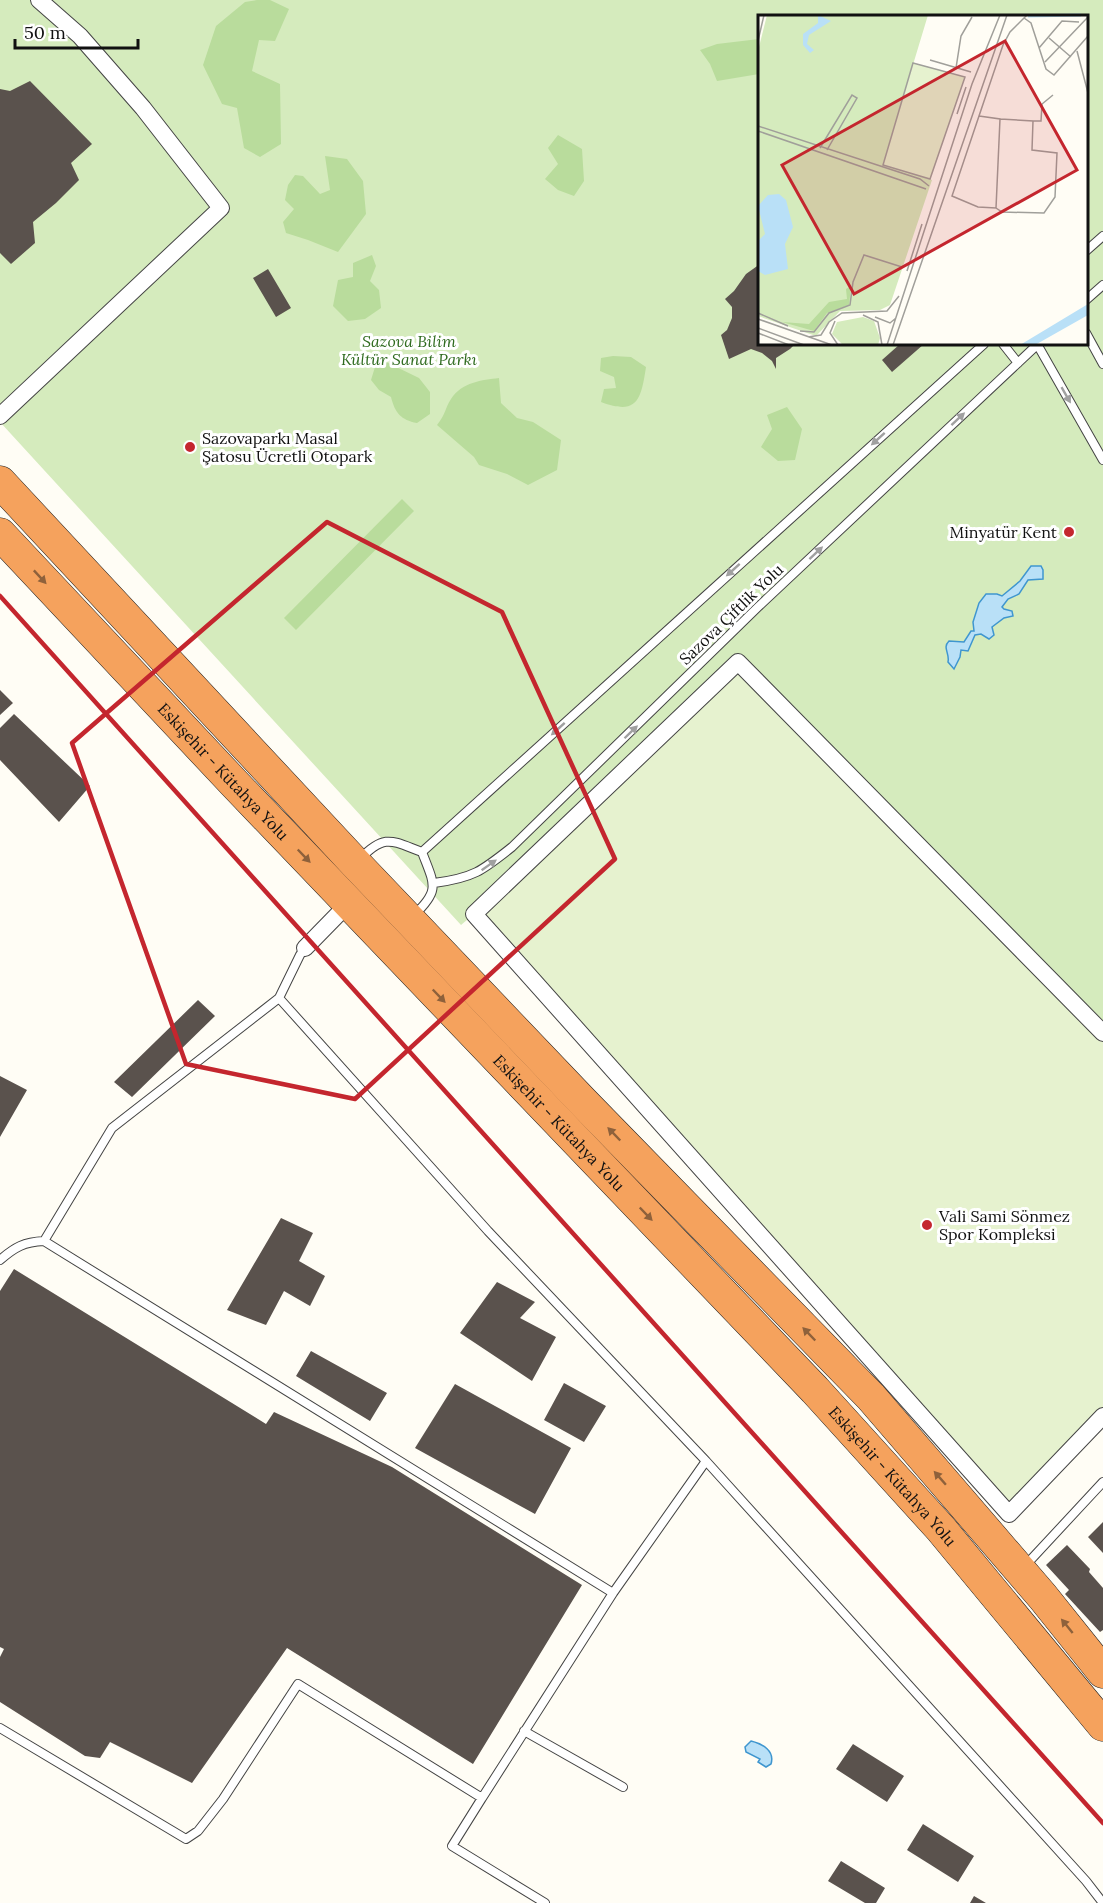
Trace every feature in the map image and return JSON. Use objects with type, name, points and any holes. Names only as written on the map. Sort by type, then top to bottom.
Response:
[{"type":"highway","name":"Eskişehir - Kütahya Yolu","points":[[0,482],[583,1102],[872,1397],[1103,1672]]},
{"type":"highway","name":"Eskişehir - Kütahya Yolu","points":[[0,534],[815,1390],[941,1529],[1103,1725]]},
{"type":"street","points":[[0,416],[220,208],[135,99],[80,36],[39,0]]},
{"type":"street","points":[[1103,1033],[738,662],[474,914],[1009,1514],[1103,1416]]},
{"type":"street","points":[[305,948],[349,903]]},
{"type":"lane","points":[[1088,249],[1103,236]]},
{"type":"lane","points":[[1088,298],[1103,285]]},
{"type":"lane","points":[[1088,337],[1103,364]]},
{"type":"lane","name":"Sazova Çiftlik Yolu","points":[[422,852],[983,345]]},
{"type":"lane","points":[[1005,345],[1018,363]]},
{"type":"lane","name":"Sazova Çiftlik Yolu","points":[[434,883],[460,879],[485,869],[512,848],[758,608],[1036,345]]},
{"type":"lane","points":[[1038,345],[1103,460]]},
{"type":"lane","points":[[1094,444],[1103,439]]},
{"type":"lane","points":[[356,863],[374,845],[393,841],[422,852],[434,883],[429,901],[410,919]]},
{"type":"lane","points":[[44,1241],[112,1128],[279,998],[305,948]]},
{"type":"lane","points":[[279,998],[488,1230],[706,1461],[1086,1881],[1103,1903]]},
{"type":"lane","points":[[0,1260],[12,1250],[28,1242],[44,1241],[613,1593]]},
{"type":"lane","points":[[545,1903],[452,1846],[613,1593],[706,1461]]},
{"type":"lane","points":[[1020,1571],[1102,1485]]},
{"type":"lane","points":[[0,1728],[186,1839],[198,1831],[224,1799],[298,1684],[482,1798]]},
{"type":"lane","points":[[524,1731],[623,1787]]},
{"type":"highlighted area","points":[[327,522],[502,612],[615,859],[355,1099],[186,1064],[72,743]]},
{"type":"green space","name":"Sazova Bilim Kültür Sanat Parkı","points":[[0,0],[1103,0],[1103,1033],[474,914],[461,925],[0,422]]},
{"type":"green space","points":[[270,0],[289,9],[275,41],[259,40],[252,71],[280,84],[281,144],[260,157],[244,148],[237,108],[222,104],[203,65],[216,26],[245,2]]},
{"type":"green space","points":[[758,39],[758,74],[717,81],[710,64],[700,50],[717,44]]},
{"type":"green space","points":[[558,135],[582,149],[584,181],[574,196],[558,190],[545,179],[558,164],[548,148]]},
{"type":"green space","points":[[325,156],[347,159],[363,181],[366,214],[338,252],[286,233],[283,222],[294,209],[285,200],[288,185],[295,175],[303,176],[320,194],[330,190]]},
{"type":"green space","points":[[372,255],[376,266],[370,281],[379,290],[381,308],[365,319],[348,321],[333,306],[338,280],[353,277],[353,263]]},
{"type":"green space","points":[[631,357],[646,367],[639,396],[630,406],[613,406],[601,402],[604,389],[616,388],[614,377],[600,371],[601,358]]},
{"type":"green space","points":[[382,360],[419,378],[430,392],[430,414],[417,423],[400,415],[391,397],[379,390],[371,380],[375,367]]},
{"type":"green space","points":[[499,378],[501,403],[517,418],[533,422],[561,440],[557,470],[528,485],[507,474],[479,465],[474,457],[437,425],[451,399],[461,389],[473,383]]},
{"type":"green space","points":[[787,407],[802,429],[795,460],[778,461],[761,447],[772,429],[767,415]]},
{"type":"green space","points":[[402,499],[414,511],[296,630],[284,618]]},
{"type":"green space","name":"Vali Sami Sönmez Spor Kompleksi","points":[[738,662],[1103,1033],[1103,1416],[1009,1514],[474,914]]},
{"type":"water","points":[[1031,566],[1041,566],[1043,579],[1028,580],[1019,594],[1008,599],[1002,607],[1012,611],[1013,616],[1004,618],[992,627],[994,635],[989,639],[981,634],[975,635],[968,651],[961,650],[954,669],[948,662],[946,648],[949,641],[964,642],[971,631],[974,631],[973,622],[979,603],[986,594],[1002,596],[1020,581]]},
{"type":"water","points":[[751,1741],[760,1744],[770,1752],[771,1764],[766,1767],[758,1762],[760,1759],[746,1752],[745,1747]]},
{"type":"building","points":[[30,81],[92,144],[71,163],[79,180],[33,222],[35,243],[11,264],[0,253],[0,89],[10,91]]},
{"type":"building","points":[[758,265],[758,345],[794,345],[776,358],[776,369],[772,361],[762,353],[751,349],[729,359],[721,335],[727,330],[732,318],[732,307],[725,299],[746,274]]},
{"type":"building","points":[[268,269],[291,308],[276,317],[253,278]]},
{"type":"building","points":[[899,345],[923,345],[892,372],[882,360]]},
{"type":"building","points":[[0,690],[13,703],[0,715]]},
{"type":"building","points":[[14,714],[90,786],[59,822],[0,760],[0,728]]},
{"type":"building","points":[[198,1000],[215,1016],[132,1097],[114,1082]]},
{"type":"building","points":[[0,1076],[27,1090],[0,1137]]},
{"type":"building","points":[[281,1218],[313,1233],[299,1261],[325,1276],[310,1306],[284,1291],[266,1325],[227,1310]]},
{"type":"building","points":[[14,1269],[266,1424],[274,1412],[392,1467],[582,1585],[473,1764],[287,1648],[192,1783],[110,1742],[100,1758],[85,1756],[0,1702],[0,1657],[4,1649],[0,1647],[0,1291]]},
{"type":"building","points":[[497,1282],[535,1302],[520,1318],[556,1337],[532,1381],[460,1333]]},
{"type":"building","points":[[311,1351],[387,1393],[370,1421],[296,1376]]},
{"type":"building","points":[[564,1383],[606,1406],[584,1442],[544,1420]]},
{"type":"building","points":[[455,1384],[571,1448],[535,1514],[415,1448]]},
{"type":"building","points":[[1103,1522],[1103,1553],[1088,1537]]},
{"type":"building","points":[[1067,1545],[1090,1569],[1089,1572],[1103,1588],[1103,1630],[1100,1632],[1065,1594],[1069,1590],[1046,1565]]},
{"type":"building","points":[[853,1744],[904,1776],[887,1802],[836,1769]]},
{"type":"building","points":[[923,1824],[974,1856],[958,1882],[907,1850]]},
{"type":"building","points":[[841,1861],[885,1888],[876,1903],[865,1903],[828,1881]]},
{"type":"building","points":[[974,1896],[986,1903],[970,1903]]},
{"type":"railway","points":[[0,596],[1103,1823]]},
{"type":"place","name":"Sazovaparkı Masal Şatosu Ücretli Otopark","points":[[190,447]]},
{"type":"place","name":"Minyatür Kent","points":[[1069,532]]},
{"type":"place","name":"Vali Sami Sönmez Spor Kompleksi","points":[[927,1225]]}]
